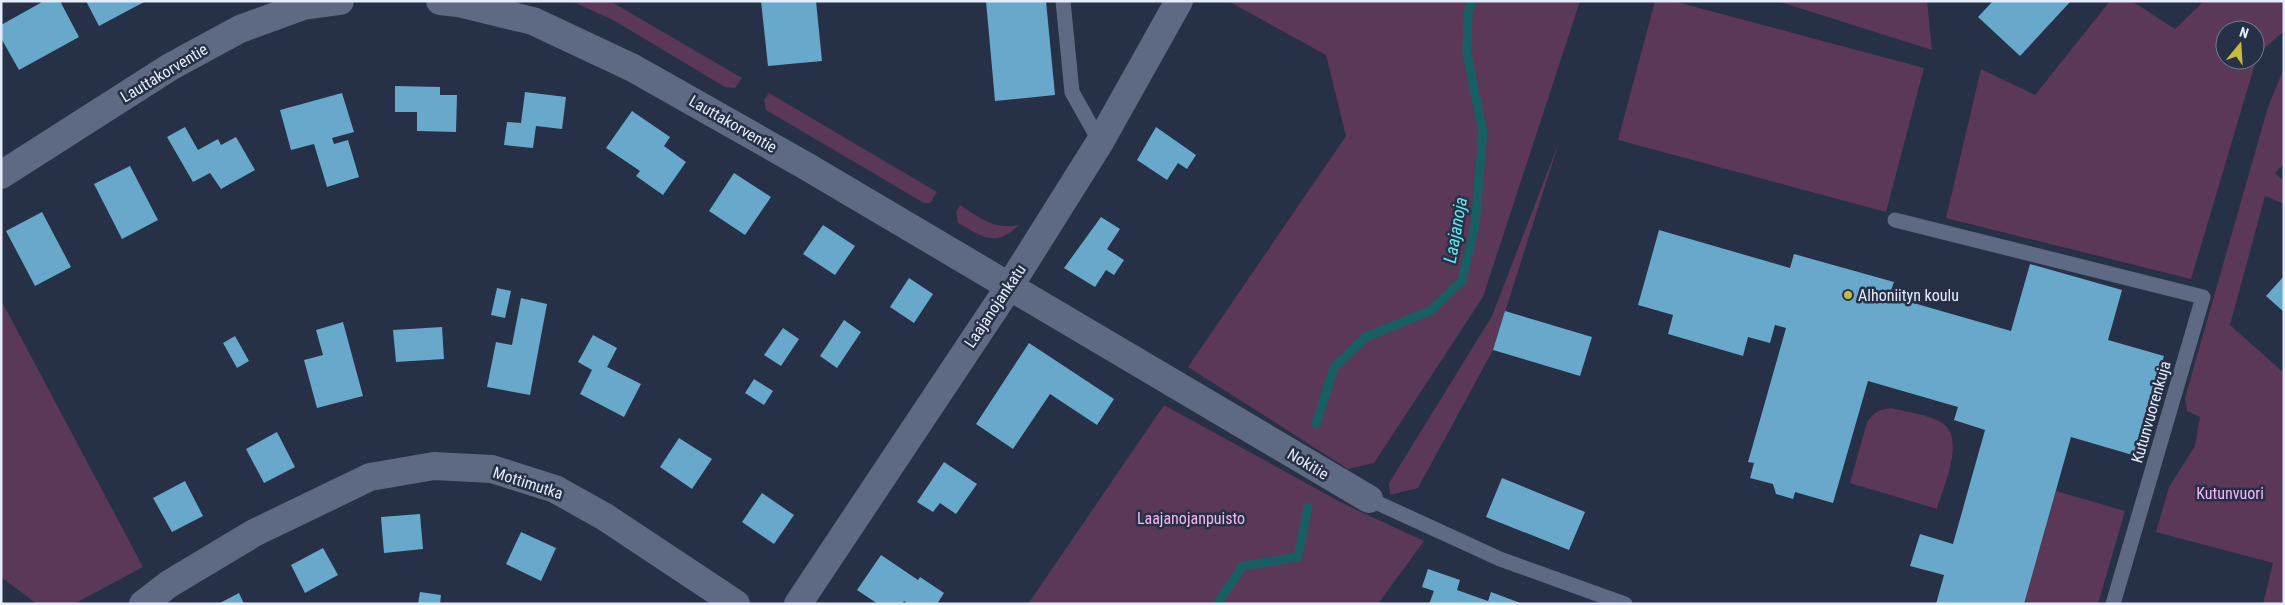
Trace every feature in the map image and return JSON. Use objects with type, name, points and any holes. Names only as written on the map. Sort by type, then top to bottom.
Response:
[{"type":"street","name":"Lauttakorventie","points":[[1,175],[170,67],[240,29],[303,6],[340,1]]},
{"type":"street","name":"Lauttakorventie","points":[[440,1],[458,3],[533,21],[633,68],[740,127],[1009,287]]},
{"type":"street","name":"Laajanojankatu","points":[[798,604],[1009,287],[1100,142],[1179,1]]},
{"type":"street","name":"Nokitie","points":[[1009,287],[1369,499]]},
{"type":"street","name":"Mottimutka","points":[[143,604],[170,584],[254,532],[363,480],[370,477],[434,466],[492,469],[555,488],[605,517],[736,604]]},
{"type":"lane","points":[[1063,1],[1072,92],[1100,142]]},
{"type":"lane","name":"Kutunvuorenkuja","points":[[1895,220],[2203,297],[2113,604]]},
{"type":"lane","name":"Nokitie","points":[[1369,499],[1500,558],[1625,604]]},
{"type":"green space","points":[[571,1],[610,1],[742,78],[735,88],[725,87],[613,20]]},
{"type":"green space","points":[[1228,1],[1580,1],[1483,297],[1374,463],[1348,469],[1188,367],[1346,136],[1326,55]]},
{"type":"green space","points":[[1655,1],[1673,1],[1924,68],[1886,212],[1618,140]]},
{"type":"green space","points":[[1777,1],[1927,1],[1932,50]]},
{"type":"green space","points":[[2110,1],[2132,1],[2175,29],[2204,1],[2284,1],[2284,31],[2265,48],[2265,20],[2215,20],[2215,70],[2253,70],[2191,279],[1946,218],[1981,69],[2035,95]]},
{"type":"green space","name":"Kutunvuori","points":[[2284,68],[2284,164],[2275,173],[2284,181],[2284,204],[2265,196],[2230,325],[2284,373],[2284,604],[2263,604],[2273,563],[2156,532],[2169,487],[2195,446],[2200,417],[2187,411],[2185,398],[2268,107]]},
{"type":"green space","points":[[769,93],[937,192],[930,203],[924,203],[766,110],[764,100]]},
{"type":"green space","points":[[1559,142],[1493,350],[1418,488],[1390,495],[1389,483],[1492,316]]},
{"type":"green space","points":[[960,205],[988,222],[1002,226],[1019,225],[1003,236],[989,238],[982,236],[958,223],[956,212]]},
{"type":"green space","points":[[1,300],[143,567],[74,604],[37,604],[1,577]]},
{"type":"green space","name":"Laajanojanpuisto","points":[[1164,405],[1346,505],[1424,541],[1378,604],[1028,604]]},
{"type":"green space","points":[[1892,408],[1936,420],[1949,429],[1953,451],[1948,476],[1937,509],[1850,483],[1867,422],[1878,412]]},
{"type":"green space","points":[[2056,491],[2125,511],[2098,604],[2024,604]]},
{"type":"building","points":[[44,1],[60,1],[79,37],[19,70],[1,38],[1,25]]},
{"type":"building","points":[[86,1],[146,1],[99,26]]},
{"type":"building","points":[[761,1],[816,1],[822,61],[768,66]]},
{"type":"building","points":[[986,1],[1046,1],[1055,95],[995,101]]},
{"type":"building","points":[[1993,1],[2071,1],[2020,56],[1978,17]]},
{"type":"building","points":[[395,86],[440,87],[440,95],[457,95],[456,132],[417,131],[417,112],[395,112]]},
{"type":"building","points":[[525,92],[566,97],[562,129],[536,126],[533,148],[504,145],[507,122],[521,123]]},
{"type":"building","points":[[342,93],[354,132],[332,138],[334,144],[348,140],[359,177],[327,187],[314,144],[291,150],[280,110]]},
{"type":"building","points":[[632,111],[670,137],[664,146],[686,162],[663,195],[636,176],[640,171],[606,148]]},
{"type":"building","points":[[185,127],[198,150],[218,139],[221,145],[236,137],[255,170],[221,189],[210,173],[193,182],[167,137]]},
{"type":"building","points":[[1156,127],[1196,155],[1187,169],[1178,163],[1167,180],[1137,160]]},
{"type":"building","points":[[130,166],[158,220],[122,239],[94,184]]},
{"type":"building","points":[[734,173],[771,197],[745,235],[709,211]]},
{"type":"building","points":[[42,212],[71,267],[35,286],[6,231]]},
{"type":"building","points":[[1101,217],[1120,229],[1107,249],[1124,260],[1114,275],[1106,270],[1095,287],[1064,268]]},
{"type":"building","points":[[823,225],[855,246],[835,275],[803,254]]},
{"type":"building","points":[[1659,230],[1790,268],[1794,254],[1894,282],[1889,296],[2011,331],[2030,264],[2122,290],[2108,340],[2164,356],[2136,456],[2071,437],[2024,604],[1936,604],[1944,575],[1910,566],[1920,534],[1953,544],[1985,430],[1954,420],[1958,407],[1868,381],[1833,503],[1795,492],[1793,499],[1776,494],[1773,484],[1750,478],[1754,463],[1748,462],[1786,328],[1775,325],[1770,343],[1748,337],[1743,356],[1668,334],[1673,315],[1638,305]]},
{"type":"building","points":[[2284,276],[2284,312],[2266,296]]},
{"type":"building","points":[[909,278],[933,294],[914,323],[890,307]]},
{"type":"building","points":[[497,288],[511,291],[505,318],[491,315]]},
{"type":"building","points":[[521,298],[547,304],[530,395],[487,387],[496,342],[512,345]]},
{"type":"building","points":[[1505,311],[1592,337],[1580,376],[1493,350]]},
{"type":"building","points":[[844,320],[861,332],[837,368],[820,356]]},
{"type":"building","points":[[343,322],[363,396],[317,408],[304,360],[323,355],[316,330]]},
{"type":"building","points":[[442,327],[444,359],[396,362],[393,330]]},
{"type":"building","points":[[783,328],[799,339],[781,366],[764,355]]},
{"type":"building","points":[[593,335],[617,348],[607,367],[641,384],[624,417],[580,394],[592,370],[578,362]]},
{"type":"building","points":[[235,336],[249,361],[237,368],[223,343]]},
{"type":"building","points":[[1029,343],[1114,399],[1097,425],[1050,394],[1013,449],[976,424]]},
{"type":"building","points":[[754,379],[773,391],[764,405],[745,393]]},
{"type":"building","points":[[277,432],[295,467],[264,483],[246,449]]},
{"type":"building","points":[[679,438],[712,459],[692,489],[660,467]]},
{"type":"building","points":[[944,462],[977,484],[956,514],[940,503],[933,512],[917,502]]},
{"type":"building","points":[[1502,478],[1585,512],[1569,550],[1486,517]]},
{"type":"building","points":[[185,481],[203,516],[172,532],[153,498]]},
{"type":"building","points":[[762,493],[794,515],[774,544],[742,522]]},
{"type":"building","points":[[420,514],[423,549],[384,553],[381,517]]},
{"type":"building","points":[[521,532],[556,548],[541,581],[506,564]]},
{"type":"building","points":[[323,548],[338,575],[305,593],[291,565]]},
{"type":"building","points":[[881,555],[918,580],[920,577],[944,593],[937,604],[908,604],[904,601],[902,604],[878,604],[857,590]]},
{"type":"building","points":[[1428,569],[1460,580],[1457,590],[1488,601],[1491,592],[1523,604],[1429,604],[1434,591],[1422,587]]},
{"type":"building","points":[[420,592],[441,595],[440,604],[418,604]]},
{"type":"building","points":[[239,593],[244,604],[218,604]]},
{"type":"waterway","name":"Laajanoja","points":[[1316,424],[1334,368],[1366,337],[1430,311],[1462,281],[1475,226],[1483,132],[1467,54],[1468,13],[1472,1]]},
{"type":"waterway","name":"Laajanoja","points":[[1217,604],[1243,566],[1298,557],[1308,507]]},
{"type":"place","name":"Alhoniityn koulu","points":[[1848,295]]}]
